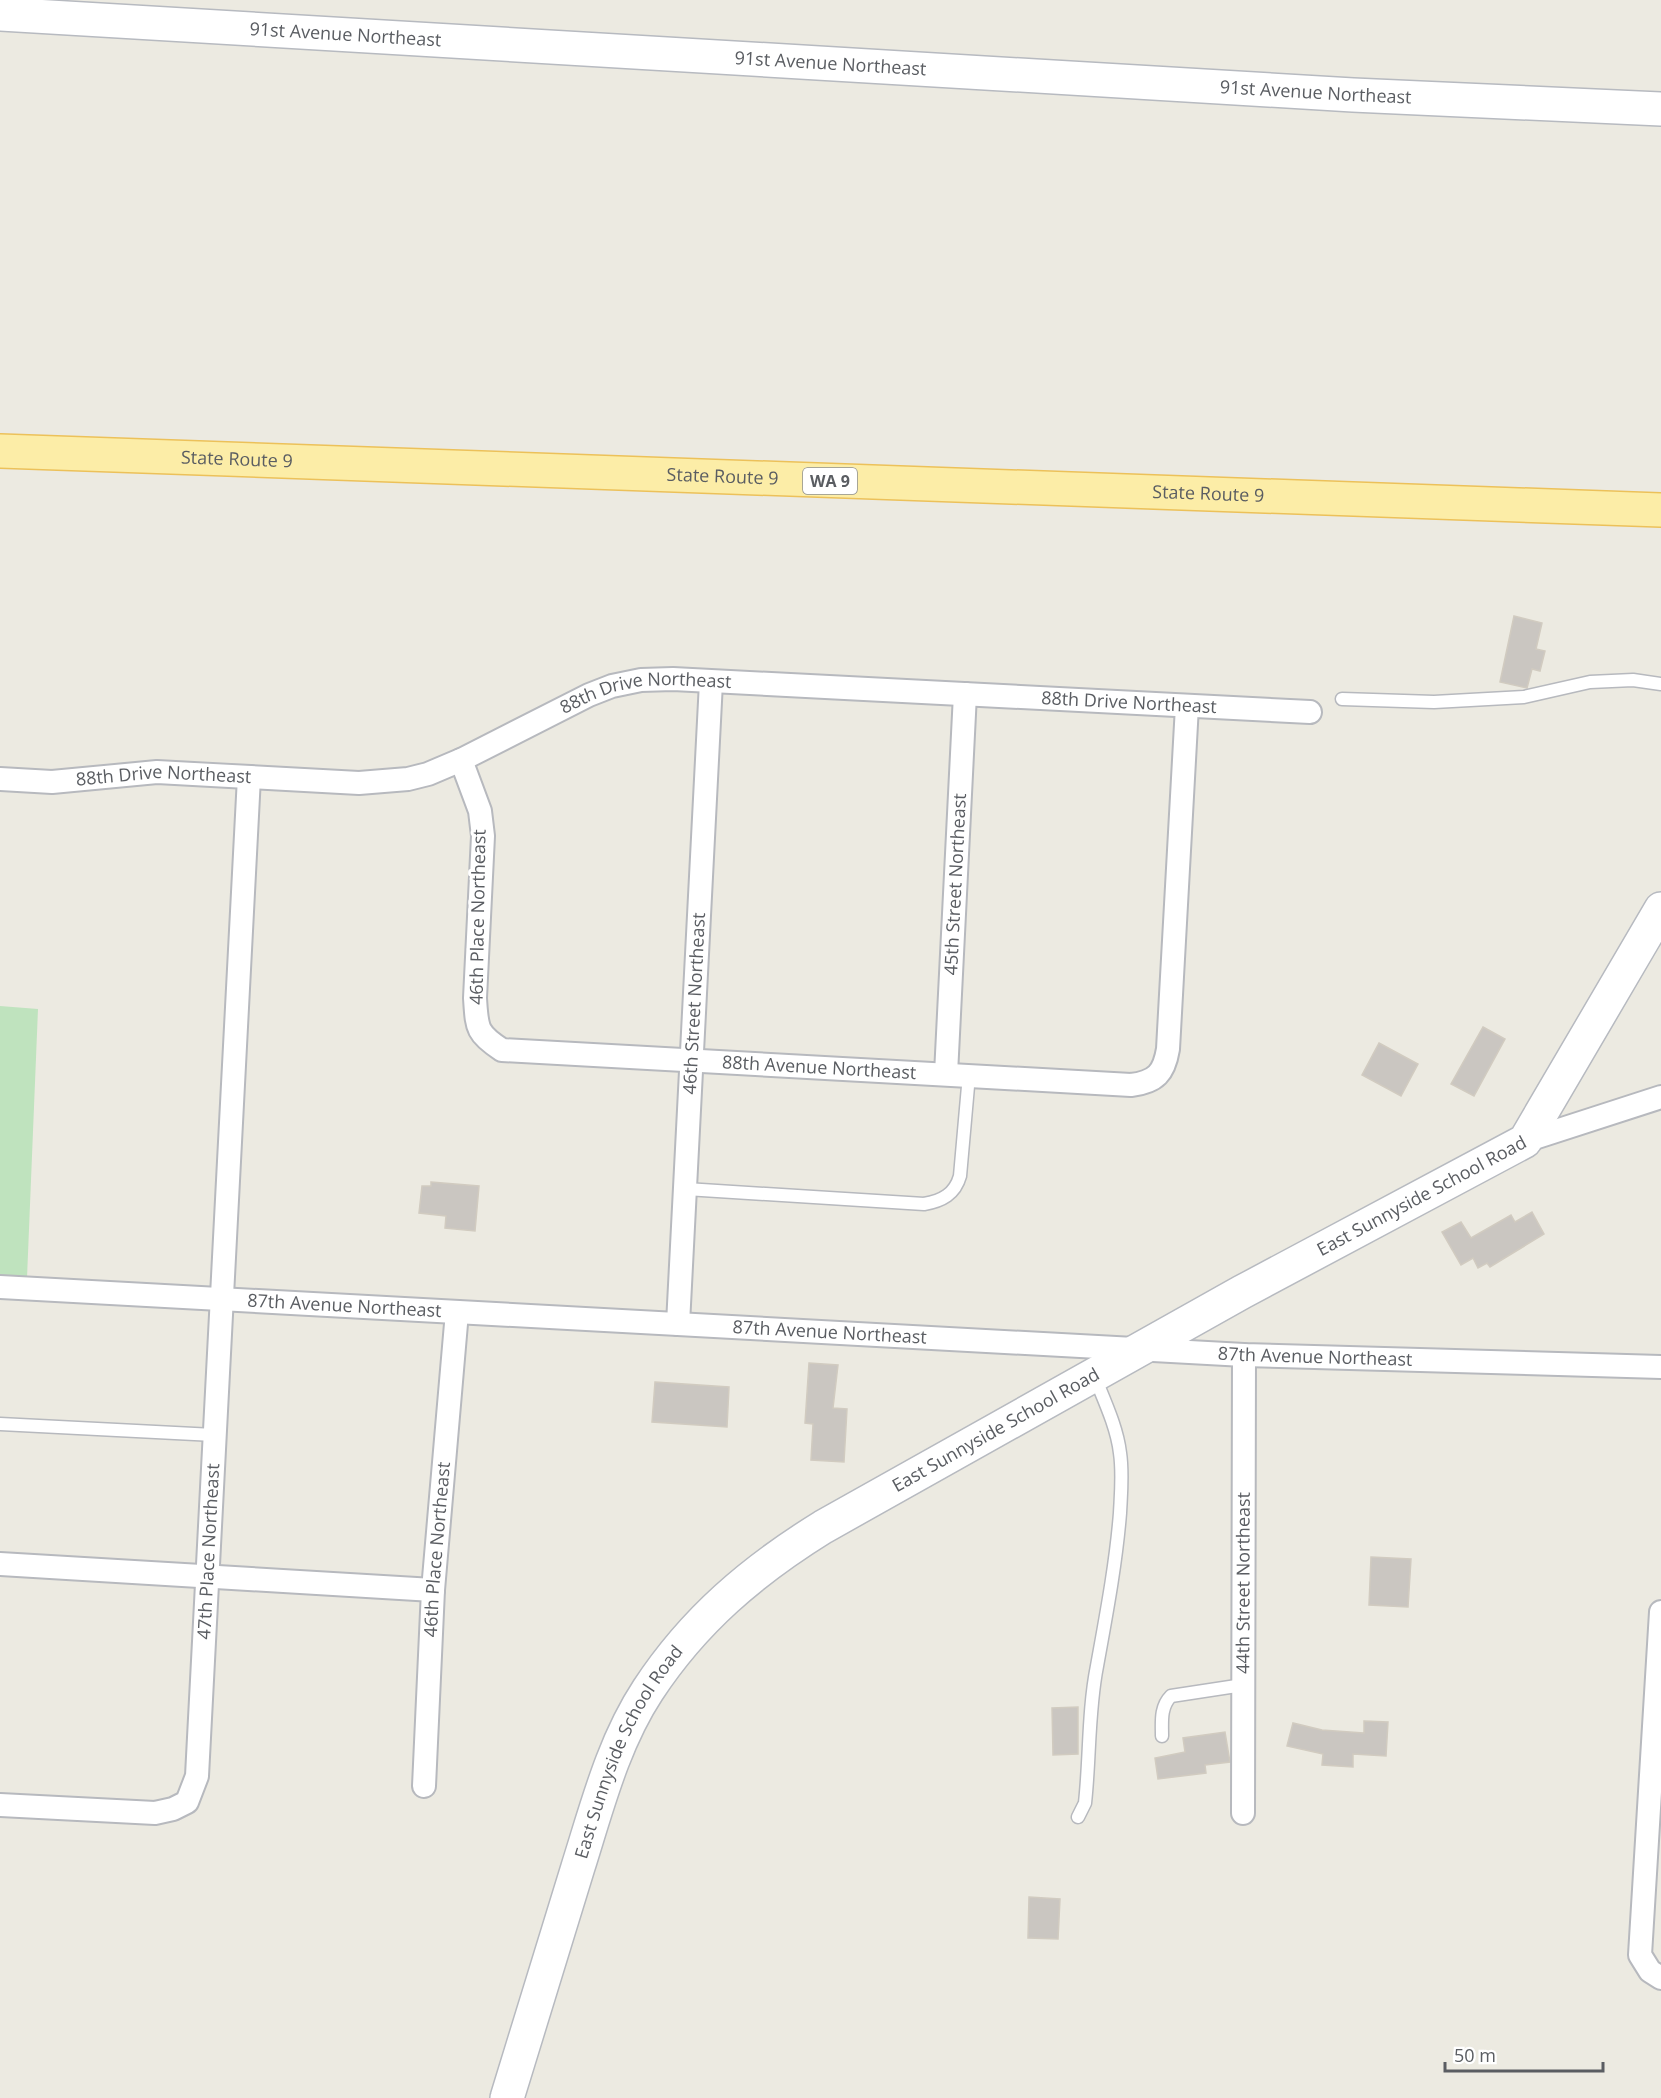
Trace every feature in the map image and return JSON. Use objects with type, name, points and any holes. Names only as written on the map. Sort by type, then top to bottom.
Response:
[{"type":"main road","name":"State Route 9","points":[[0,451],[1661,510]]},
{"type":"street","name":"91st Avenue Northeast","points":[[0,14],[1330,94],[1661,109]]},
{"type":"street","name":"88th Drive Northeast","points":[[0,779],[52,782],[157,771],[359,783],[408,779],[428,774],[461,760],[589,695],[612,686],[641,680],[1310,712]]},
{"type":"street","name":"46th Street Northeast","points":[[678,1324],[711,682]]},
{"type":"street","name":"45th Street Northeast","points":[[946,1074],[965,694]]},
{"type":"street","name":"88th Avenue Northeast","points":[[485,1039],[502,1050],[692,1061],[1131,1085],[1144,1083],[1157,1077],[1165,1064],[1168,1049],[1187,706]]},
{"type":"street","name":"46th Place Northeast","points":[[461,760],[480,811],[483,836],[475,999],[477,1024],[485,1039]]},
{"type":"street","name":"47th PIace Northeast","points":[[0,1805],[155,1813],[173,1809],[187,1802],[197,1776],[249,777]]},
{"type":"street","name":"East Sunnyside School Road","points":[[507,2098],[603,1789],[622,1737],[647,1691],[676,1650],[737,1587],[784,1551],[1094,1374],[1242,1292],[1525,1142],[1661,909]]},
{"type":"street","points":[[1525,1142],[1661,1097]]},
{"type":"street","name":"87th Avenue Northeast","points":[[0,1287],[1244,1355],[1661,1367]]},
{"type":"street","name":"46th Place Northeast","points":[[424,1786],[433,1590],[457,1312]]},
{"type":"street","name":"44th Street Northeast","points":[[1243,1813],[1244,1355]]},
{"type":"street","points":[[0,1564],[433,1590]]},
{"type":"street","points":[[1661,1612],[1640,1955],[1650,1971],[1661,1978]]},
{"type":"lane","points":[[1342,699],[1434,702],[1524,697],[1590,682],[1633,681],[1661,684]]},
{"type":"lane","points":[[686,1189],[924,1204],[936,1202],[957,1187],[960,1176],[969,1075]]},
{"type":"lane","points":[[1078,1817],[1085,1803],[1089,1773],[1093,1697],[1117,1539],[1122,1467],[1118,1441],[1094,1374]]},
{"type":"lane","points":[[0,1424],[214,1435]]},
{"type":"lane","points":[[1162,1736],[1162,1708],[1171,1696],[1243,1685]]},
{"type":"green space","points":[[0,1006],[38,1009],[27,1278],[0,1276]]},
{"type":"building","points":[[1514,616],[1542,623],[1536,649],[1545,651],[1540,671],[1532,669],[1527,688],[1500,682]]},
{"type":"building","points":[[1483,1027],[1505,1039],[1474,1096],[1451,1084]]},
{"type":"building","points":[[1379,1043],[1418,1064],[1401,1096],[1362,1075]]},
{"type":"building","points":[[431,1182],[479,1186],[475,1231],[445,1228],[446,1216],[419,1213],[422,1186],[431,1186]]},
{"type":"building","points":[[1532,1212],[1544,1234],[1490,1267],[1487,1263],[1478,1268],[1473,1258],[1461,1265],[1442,1232],[1461,1222],[1471,1238],[1511,1215],[1515,1222]]},
{"type":"building","points":[[809,1363],[838,1365],[833,1408],[847,1409],[844,1462],[811,1460],[813,1424],[805,1423]]},
{"type":"building","points":[[655,1382],[729,1387],[727,1427],[652,1422]]},
{"type":"building","points":[[1371,1557],[1411,1559],[1408,1607],[1369,1605]]},
{"type":"building","points":[[1078,1707],[1078,1754],[1053,1755],[1052,1708]]},
{"type":"building","points":[[1364,1721],[1388,1722],[1386,1756],[1353,1754],[1353,1767],[1322,1765],[1323,1754],[1287,1746],[1293,1723],[1322,1730],[1364,1733]]},
{"type":"building","points":[[1225,1732],[1230,1762],[1205,1765],[1206,1773],[1158,1779],[1155,1758],[1185,1752],[1183,1738]]},
{"type":"building","points":[[1029,1897],[1060,1899],[1058,1939],[1028,1938]]}]
